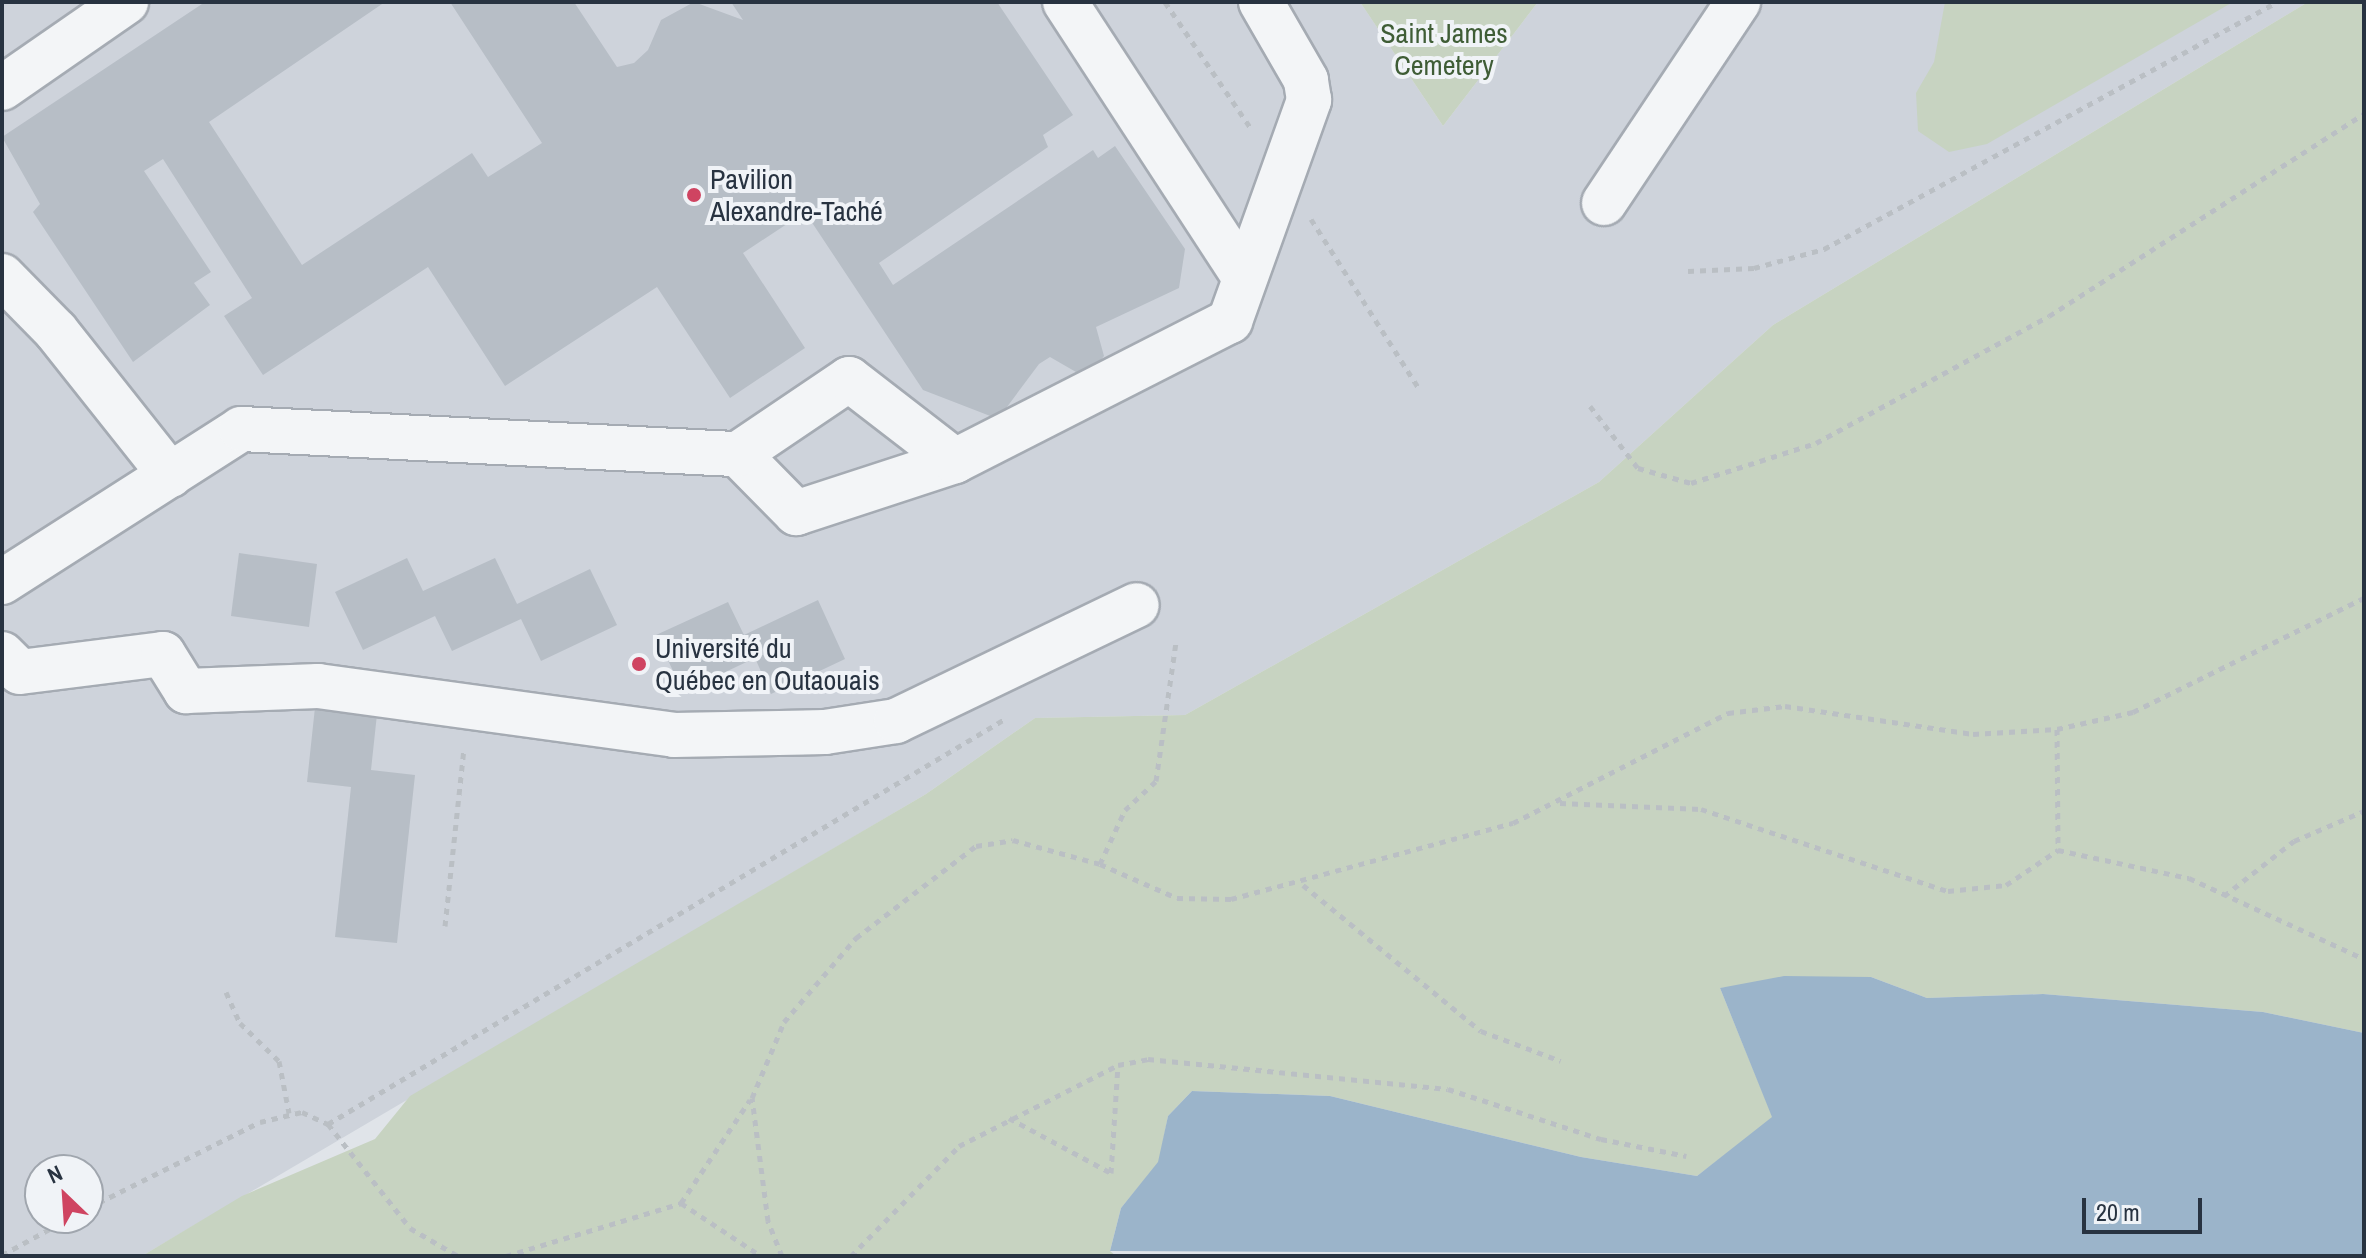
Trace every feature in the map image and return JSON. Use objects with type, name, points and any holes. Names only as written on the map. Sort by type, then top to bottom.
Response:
[{"type":"lane","points":[[2,88],[126,2]]},
{"type":"lane","points":[[1065,2],[1244,277]]},
{"type":"lane","points":[[738,454],[796,513],[955,461],[1230,321],[1309,100],[1306,80],[1261,2]]},
{"type":"lane","points":[[1604,203],[1738,2]]},
{"type":"lane","points":[[2,276],[56,331],[170,475]]},
{"type":"lane","points":[[2,582],[241,429],[738,454],[849,379],[955,461]]},
{"type":"lane","points":[[2,654],[20,672],[163,654],[186,691],[318,686],[674,735],[863,728],[973,690],[1137,605]]},
{"type":"path","points":[[1688,271],[1754,268],[1824,249],[2277,2]]},
{"type":"path","points":[[1590,406],[1638,468],[1691,483],[1816,443],[2049,316],[2364,114]]},
{"type":"path","points":[[506,1256],[681,1203],[752,1098],[799,995],[942,866],[976,846],[1013,840],[1100,864],[1177,898],[1231,899],[1302,885],[1559,803],[1728,713],[1757,705],[1973,734],[2057,729],[2133,712],[2364,598]]},
{"type":"path","points":[[1100,864],[1125,810],[1156,781],[1176,643]]},
{"type":"path","points":[[445,926],[468,705]]},
{"type":"path","points":[[328,1124],[1007,717]]},
{"type":"path","points":[[2057,729],[2058,850]]},
{"type":"path","points":[[1559,803],[1701,809],[1948,891],[2006,885],[2058,850],[2189,878],[2364,959]]},
{"type":"path","points":[[2224,896],[2294,841],[2364,811]]},
{"type":"path","points":[[1302,885],[1481,1031],[1561,1061]]},
{"type":"path","points":[[226,992],[240,1023],[279,1061],[289,1113]]},
{"type":"path","points":[[851,1256],[959,1146],[1118,1065],[1148,1059],[1448,1089],[1601,1139],[1686,1156]]},
{"type":"path","points":[[1009,1118],[1111,1173],[1118,1065]]},
{"type":"path","points":[[752,1098],[768,1221],[782,1256]]},
{"type":"path","points":[[104,1200],[289,1113],[328,1124],[410,1228],[458,1256]]},
{"type":"path","points":[[681,1203],[761,1256]]},
{"type":"path","points":[[2,1255],[41,1234]]},
{"type":"shaded area","name":"Université du Québec en Outaouais","points":[[2,2],[1360,2],[1443,126],[1538,2],[2308,2],[1773,325],[1599,482],[1185,715],[1035,718],[926,794],[142,1256],[2,1256]]},
{"type":"green space","name":"Saint James Cemetery","points":[[1360,2],[1538,2],[1443,126]]},
{"type":"green space","points":[[1945,2],[2233,2],[1987,144],[1949,152],[1918,131],[1916,93],[1934,62]]},
{"type":"green space","points":[[2308,2],[2364,2],[2364,1033],[2263,1012],[2043,994],[1927,998],[1871,977],[1720,988],[1773,1118],[1697,1176],[1581,1157],[1330,1096],[1192,1091],[1168,1116],[1159,1162],[1121,1208],[1110,1251],[1116,1256],[142,1256],[242,1196],[375,1139],[410,1096],[926,794],[1035,718],[1185,715],[1599,482],[1773,325]]},
{"type":"water","points":[[1784,976],[1871,977],[1927,998],[2043,994],[2263,1012],[2364,1033],[2364,1256],[1110,1251],[1121,1208],[1158,1162],[1168,1116],[1192,1091],[1330,1096],[1581,1157],[1697,1176],[1772,1117],[1720,988]]},
{"type":"building","name":"Pavilion Alexandre-Taché","points":[[205,2],[385,2],[209,122],[302,265],[472,153],[488,177],[542,143],[450,2],[574,2],[617,67],[634,63],[648,50],[661,20],[694,2],[743,20],[731,2],[997,2],[1073,115],[1043,135],[1048,147],[879,263],[893,285],[1093,150],[1098,158],[1115,146],[1185,249],[1179,288],[1096,327],[1104,356],[1094,369],[1076,372],[1050,357],[1039,364],[998,419],[923,390],[805,212],[743,253],[805,348],[730,398],[657,287],[505,386],[428,267],[263,375],[224,316],[252,298],[163,159],[144,171],[211,272],[194,283],[210,305],[133,362],[33,212],[40,204],[2,137]]},
{"type":"building","points":[[239,553],[317,564],[309,627],[231,616]]},
{"type":"building","points":[[407,558],[423,591],[495,558],[517,604],[590,569],[617,625],[541,661],[521,619],[452,651],[435,616],[363,650],[335,592]]},
{"type":"building","points":[[818,600],[845,659],[771,694],[755,658],[683,692],[656,635],[728,602],[744,635]]},
{"type":"building","points":[[316,698],[378,705],[371,770],[415,775],[397,943],[335,937],[351,787],[307,782]]},
{"type":"place","name":"Pavilion Alexandre-Taché","points":[[694,195]]},
{"type":"place","name":"Université du Québec en Outaouais","points":[[639,664]]}]
